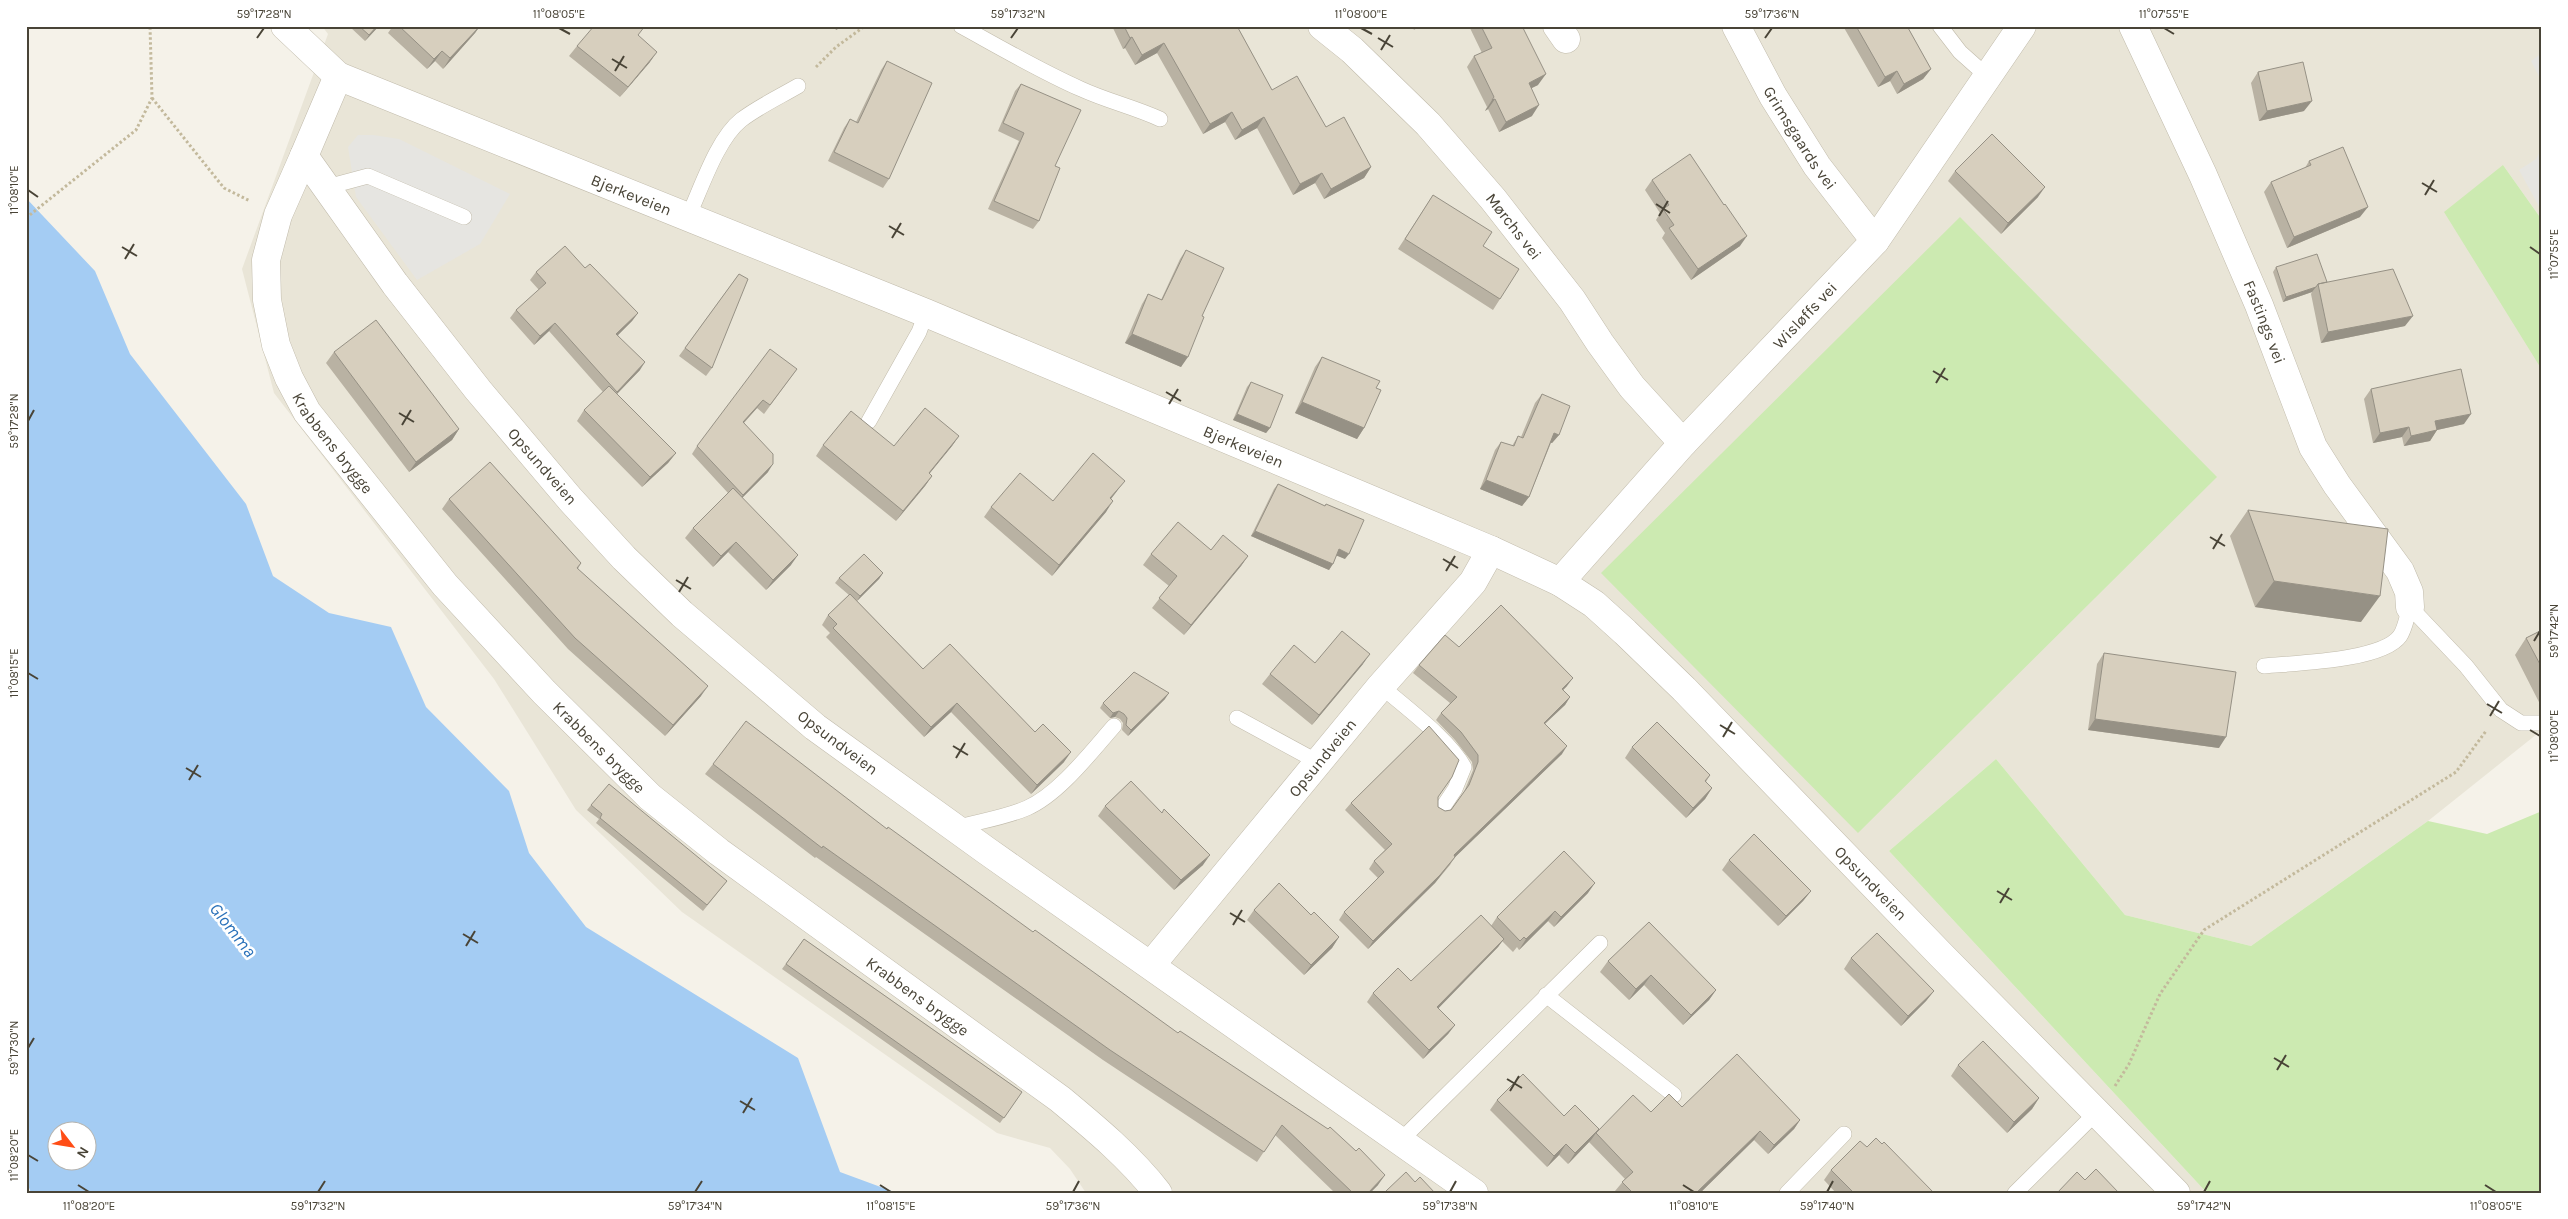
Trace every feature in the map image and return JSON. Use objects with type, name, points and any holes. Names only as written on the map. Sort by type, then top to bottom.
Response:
[{"type":"street","points":[[286,26],[338,76],[304,156]]},
{"type":"street","name":"Mørchs vei","points":[[1322,26],[1393,88],[1441,139],[1493,199],[1572,300],[1632,387],[1683,443]]},
{"type":"street","name":"Grimsgaards vei","points":[[1736,26],[1773,96],[1817,166],[1875,241]]},
{"type":"street","name":"Wisløffs vei","points":[[1560,582],[1683,443],[1875,241],[2022,26]]},
{"type":"street","name":"Fastings vei","points":[[2133,26],[2204,175],[2259,304],[2313,447],[2337,485],[2400,572],[2409,592],[2410,607]]},
{"type":"street","name":"Bjerkeveien","points":[[338,76],[926,313],[1491,550],[1560,582]]},
{"type":"street","name":"Opsundveien","points":[[304,156],[395,284],[478,390],[570,499],[624,558],[711,639],[815,727],[1474,1193]]},
{"type":"street","name":"Krabbens brygge","points":[[304,156],[278,215],[266,260],[267,300],[276,345],[289,378],[307,412],[445,585],[544,692],[650,797],[719,852],[1060,1099],[1123,1154],[1158,1193]]},
{"type":"street","name":"Opsundveien","points":[[1151,965],[1381,686],[1473,582],[1491,550]]},
{"type":"street","name":"Opsundveien","points":[[1560,582],[1594,604],[1684,689],[2176,1193]]},
{"type":"lane","points":[[961,26],[1053,76],[1160,119]]},
{"type":"lane","points":[[1940,26],[1960,52],[1988,77]]},
{"type":"lane","points":[[688,217],[712,163],[729,133],[741,120],[798,86]]},
{"type":"lane","points":[[327,187],[368,176],[464,217]]},
{"type":"lane","points":[[869,422],[920,332],[926,313]]},
{"type":"lane","points":[[2264,666],[2330,660],[2372,652],[2391,645],[2401,635],[2410,607],[2466,666],[2502,710],[2521,723],[2542,723]]},
{"type":"lane","points":[[1381,686],[1447,745],[1459,757],[1464,767],[1456,789],[1441,810]]},
{"type":"lane","points":[[1237,718],[1318,762]]},
{"type":"lane","points":[[956,828],[1014,813],[1040,800],[1089,754],[1114,726]]},
{"type":"lane","points":[[1401,1140],[1600,943]]},
{"type":"lane","points":[[1546,995],[1674,1095]]},
{"type":"lane","points":[[2015,1193],[2096,1113]]},
{"type":"lane","points":[[1787,1193],[1844,1134]]},
{"type":"path","points":[[26,218],[136,130],[152,98],[150,26]]},
{"type":"path","points":[[798,86],[836,47],[865,26]]},
{"type":"path","points":[[152,98],[224,188],[278,215]]},
{"type":"path","points":[[2096,1113],[2130,1064],[2160,994],[2204,930],[2456,772],[2502,710]]},
{"type":"shaded area","points":[[322,26],[2542,26],[2542,220],[2503,165],[2542,315],[2542,730],[2428,821],[2251,946],[2125,915],[1996,759],[1889,851],[2207,1193],[1086,1193],[1070,1169],[1050,1148],[997,1133],[682,912],[576,810],[494,679],[274,393],[242,269],[328,34]]},
{"type":"shaded area","points":[[2542,53],[2542,82],[2531,61]]},
{"type":"shaded area","points":[[358,135],[399,139],[510,194],[480,244],[417,280],[356,197],[348,147]]},
{"type":"shaded area","points":[[2542,148],[2542,212],[2519,170],[2536,159]]},
{"type":"green space","points":[[2503,165],[2542,220],[2542,370],[2444,212]]},
{"type":"green space","points":[[1960,217],[2217,477],[1858,833],[1601,573]]},
{"type":"green space","points":[[1996,759],[2125,915],[2251,946],[2428,821],[2487,834],[2542,811],[2542,1193],[2207,1193],[1889,851]]},
{"type":"water","name":"Glomma","points":[[26,198],[95,271],[130,354],[246,504],[273,576],[329,613],[391,627],[426,707],[509,791],[529,853],[586,927],[798,1058],[840,1172],[897,1193],[31,1193],[26,1180]]},
{"type":"building","points":[[359,26],[377,26],[369,35]]},
{"type":"building","points":[[399,26],[480,26],[450,58],[442,51],[434,59]]},
{"type":"building","points":[[594,26],[645,26],[638,35],[657,52],[628,87],[577,46]]},
{"type":"building","points":[[1124,26],[1237,26],[1272,90],[1297,76],[1326,127],[1344,117],[1371,167],[1331,189],[1322,173],[1300,184],[1264,117],[1242,130],[1232,112],[1210,124],[1164,43],[1142,55]]},
{"type":"building","points":[[1481,26],[1522,26],[1546,74],[1529,83],[1539,105],[1506,122],[1495,99],[1492,100],[1494,97],[1474,56],[1492,48]]},
{"type":"building","points":[[1856,26],[1907,26],[1931,69],[1904,84],[1897,71],[1885,77]]},
{"type":"building","points":[[887,61],[932,83],[889,179],[834,152],[850,119],[858,123]]},
{"type":"building","points":[[2303,62],[2312,101],[2267,111],[2258,72]]},
{"type":"building","points":[[1021,84],[1081,110],[1055,166],[1060,168],[1039,221],[994,201],[1024,133],[1003,123]]},
{"type":"building","points":[[1992,134],[2045,187],[2008,223],[1955,171]]},
{"type":"building","points":[[2343,147],[2368,207],[2294,237],[2271,182],[2311,165],[2309,161]]},
{"type":"building","points":[[1690,154],[1747,236],[1698,269],[1669,228],[1674,225],[1663,209],[1669,205],[1652,180]]},
{"type":"building","points":[[1433,195],[1492,232],[1483,246],[1519,269],[1500,299],[1405,239]]},
{"type":"building","points":[[565,246],[585,268],[590,264],[638,313],[616,334],[645,362],[617,392],[555,323],[540,336],[516,310],[546,283],[536,272]]},
{"type":"building","points":[[1186,250],[1224,268],[1202,316],[1204,317],[1188,357],[1132,334],[1148,294],[1162,300]]},
{"type":"building","points":[[2317,254],[2327,282],[2286,297],[2276,267]]},
{"type":"building","points":[[2393,269],[2413,316],[2328,332],[2318,284]]},
{"type":"building","points":[[739,274],[748,279],[712,368],[685,348]]},
{"type":"building","points":[[376,320],[459,429],[416,462],[334,352]]},
{"type":"building","points":[[770,349],[797,369],[770,405],[763,400],[743,422],[773,454],[773,464],[743,495],[697,446]]},
{"type":"building","points":[[1322,357],[1380,381],[1376,388],[1381,390],[1364,428],[1302,402]]},
{"type":"building","points":[[2461,369],[2471,414],[2435,421],[2437,430],[2411,436],[2409,427],[2380,433],[2371,389]]},
{"type":"building","points":[[1251,382],[1283,395],[1270,428],[1237,414]]},
{"type":"building","points":[[609,386],[676,453],[650,477],[584,410]]},
{"type":"building","points":[[1542,394],[1570,406],[1559,435],[1554,433],[1529,497],[1486,480],[1501,442],[1514,446],[1518,436],[1523,438]]},
{"type":"building","points":[[925,408],[959,436],[929,473],[932,476],[903,511],[823,445],[851,411],[894,446]]},
{"type":"building","points":[[1093,453],[1125,481],[1110,498],[1113,501],[1059,565],[991,507],[1020,473],[1053,501]]},
{"type":"building","points":[[490,462],[581,563],[577,568],[708,686],[673,725],[575,638],[449,499]]},
{"type":"building","points":[[1278,484],[1325,506],[1326,504],[1364,520],[1349,554],[1339,549],[1333,564],[1255,531]]},
{"type":"building","points":[[733,488],[798,555],[773,580],[736,542],[721,556],[693,528]]},
{"type":"building","points":[[2248,510],[2388,529],[2380,596],[2274,581]]},
{"type":"building","points":[[1178,522],[1211,550],[1223,535],[1248,556],[1191,625],[1159,598],[1177,576],[1151,554]]},
{"type":"building","points":[[864,554],[883,573],[860,596],[839,578]]},
{"type":"building","points":[[850,594],[923,669],[950,644],[1035,732],[1043,724],[1071,752],[1037,785],[957,703],[931,727],[833,628],[837,624],[828,615]]},
{"type":"building","points":[[1501,605],[1573,678],[1562,689],[1570,697],[1544,723],[1567,746],[1454,855],[1455,857],[1440,875],[1373,941],[1344,912],[1384,872],[1374,861],[1392,844],[1351,803],[1429,726],[1459,760],[1452,777],[1438,797],[1438,807],[1445,811],[1451,810],[1469,785],[1478,762],[1478,755],[1461,732],[1441,713],[1457,697],[1419,665],[1445,635],[1459,647]]},
{"type":"building","points":[[2542,630],[2542,668],[2526,638]]},
{"type":"building","points":[[1342,631],[1370,654],[1319,715],[1270,674],[1294,645],[1315,663]]},
{"type":"building","points":[[2104,653],[2236,672],[2226,737],[2095,719]]},
{"type":"building","points":[[1134,672],[1169,693],[1131,730],[1126,725],[1127,718],[1124,714],[1119,711],[1113,713],[1103,703]]},
{"type":"building","points":[[746,721],[887,829],[888,827],[1033,932],[1035,930],[1178,1033],[1180,1031],[1328,1129],[1330,1127],[1356,1151],[1359,1148],[1385,1175],[1368,1193],[1353,1193],[1282,1125],[1264,1152],[1110,1050],[823,846],[822,848],[713,764]]},
{"type":"building","points":[[1657,722],[1710,775],[1705,781],[1712,788],[1693,808],[1632,747]]},
{"type":"building","points":[[1131,781],[1162,813],[1164,809],[1210,855],[1181,880],[1105,806]]},
{"type":"building","points":[[609,784],[727,881],[707,905],[600,818],[602,814],[591,805]]},
{"type":"building","points":[[1754,834],[1811,891],[1786,916],[1729,860]]},
{"type":"building","points":[[1564,851],[1595,883],[1561,917],[1555,911],[1526,939],[1524,937],[1520,941],[1497,917]]},
{"type":"building","points":[[1279,883],[1311,915],[1314,912],[1339,937],[1311,965],[1254,910]]},
{"type":"building","points":[[1481,915],[1504,939],[1437,1007],[1455,1025],[1429,1050],[1373,993],[1398,968],[1411,981]]},
{"type":"building","points":[[1649,922],[1716,990],[1691,1015],[1651,975],[1636,989],[1608,961]]},
{"type":"building","points":[[1877,933],[1934,991],[1908,1016],[1851,958]]},
{"type":"building","points":[[804,939],[1022,1092],[1004,1118],[786,964]]},
{"type":"building","points":[[1983,1041],[2039,1098],[2014,1122],[1958,1065]]},
{"type":"building","points":[[1737,1054],[1800,1120],[1774,1145],[1760,1131],[1696,1193],[1633,1193],[1622,1182],[1633,1172],[1596,1133],[1633,1095],[1651,1112],[1669,1094],[1682,1107]]},
{"type":"building","points":[[1523,1074],[1564,1116],[1575,1105],[1599,1129],[1575,1153],[1566,1144],[1554,1156],[1497,1100]]},
{"type":"building","points":[[1876,1138],[1882,1144],[1884,1142],[1934,1193],[1854,1193],[1831,1170],[1860,1141],[1867,1147]]},
{"type":"building","points":[[2096,1169],[2119,1193],[2057,1193],[2077,1172],[2085,1180]]},
{"type":"building","points":[[1406,1172],[1415,1182],[1420,1177],[1435,1193],[1388,1193],[1386,1191]]}]
